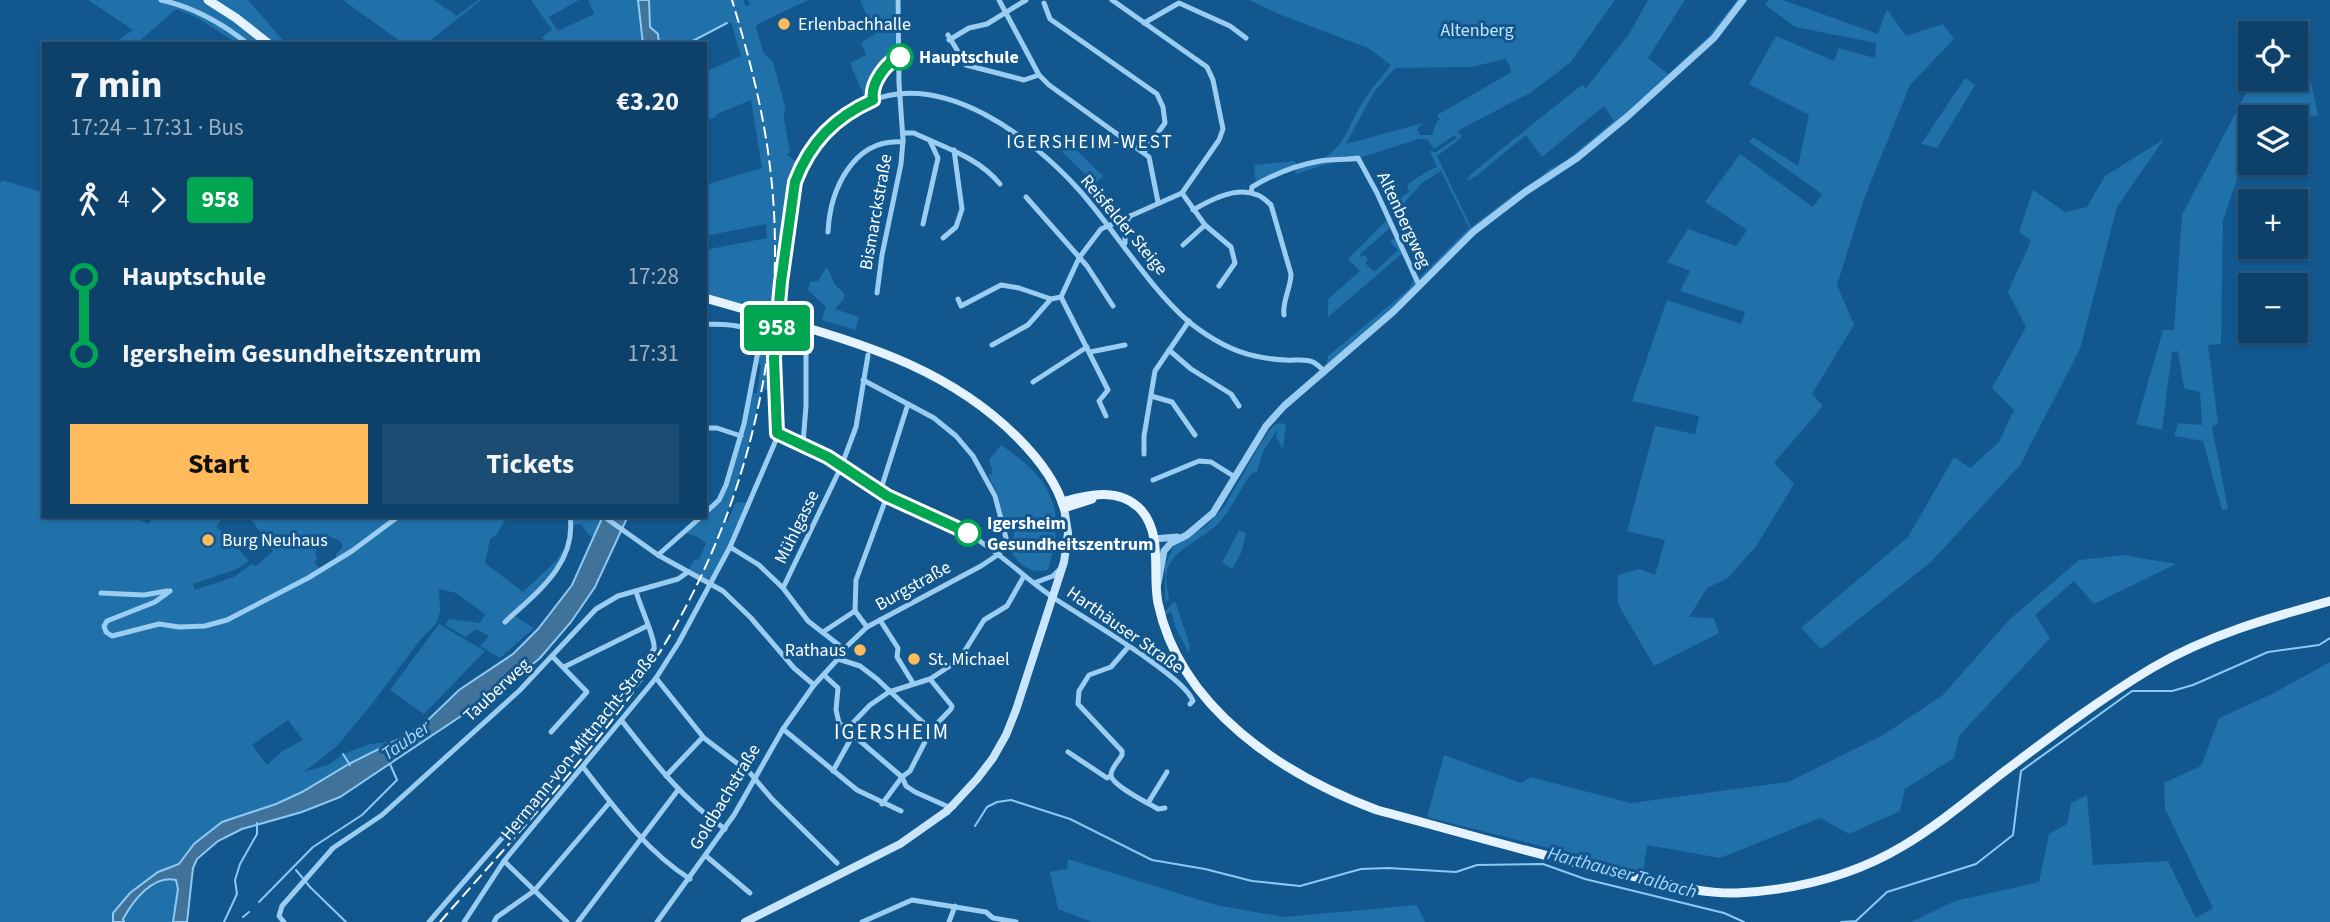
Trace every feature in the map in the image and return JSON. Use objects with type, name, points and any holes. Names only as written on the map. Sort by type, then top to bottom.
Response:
[{"type":"main road","points":[[208,0],[266,42]]},
{"type":"main road","points":[[707,299],[787,321],[867,350],[877,349],[934,376],[970,398],[1010,430],[1044,467],[1063,505],[1067,525],[1063,566],[1025,685],[1006,734],[977,779],[950,808],[900,844],[745,922]]},
{"type":"main road","points":[[1063,505],[1103,494],[1114,494],[1133,502],[1148,520],[1154,542],[1162,621],[1169,641],[1200,691],[1226,720],[1271,757],[1331,791],[1377,810],[1599,869],[1704,892],[1780,890],[1828,879],[1902,847],[2153,667],[2238,627],[2330,601]]},
{"type":"main road","points":[[1063,505],[1079,504],[1103,494]]},
{"type":"main road","points":[[1067,525],[1079,504]]},
{"type":"street","points":[[161,0],[176,3],[207,17],[245,42]]},
{"type":"street","name":"Bismarckstraße","points":[[877,293],[903,142],[898,0]]},
{"type":"street","points":[[999,0],[1039,75],[1149,157],[1158,202]]},
{"type":"street","points":[[1026,0],[987,24],[948,37],[966,65],[1024,80],[1039,75]]},
{"type":"street","points":[[1061,298],[1079,258],[1101,229],[1182,193],[1222,134],[1213,80],[1207,67],[1112,0]]},
{"type":"street","points":[[1157,588],[1164,551],[1213,513],[1272,418],[1325,372],[1481,225],[1577,158],[1619,124],[1714,38],[1743,0]]},
{"type":"street","points":[[1044,3],[1050,19],[1157,94],[1163,107],[1165,124],[1144,152]]},
{"type":"street","points":[[1143,23],[1179,3],[1230,26],[1247,38]]},
{"type":"street","points":[[777,433],[773,373],[775,344],[795,182],[818,138],[841,117],[881,97],[900,94]]},
{"type":"street","name":"Reisfelder Steige","points":[[900,94],[947,98],[984,114],[1016,134],[1079,189],[1169,302],[1211,337],[1241,352],[1284,360],[1309,361],[1325,372]]},
{"type":"street","points":[[903,133],[914,133],[976,161],[1000,184]]},
{"type":"street","points":[[923,224],[938,158],[930,141]]},
{"type":"street","points":[[828,232],[835,190],[858,157],[880,144],[903,142]]},
{"type":"street","points":[[943,237],[957,227],[962,209],[954,150]]},
{"type":"street","name":"Altenbergweg","points":[[1251,192],[1253,186],[1267,178],[1308,164],[1323,160],[1359,158],[1419,285]]},
{"type":"street","points":[[1193,210],[1210,200],[1251,192],[1264,197],[1271,205],[1291,274],[1283,307],[1284,315]]},
{"type":"street","points":[[1182,193],[1205,225],[1231,247],[1235,256],[1235,263],[1219,286]]},
{"type":"street","points":[[1026,197],[1079,258],[1113,306]]},
{"type":"street","points":[[1125,246],[1125,224],[1130,215]]},
{"type":"street","points":[[1183,246],[1205,225]]},
{"type":"street","points":[[958,299],[961,306],[1001,285],[1051,299],[1061,298]]},
{"type":"street","points":[[1061,298],[1108,390],[1099,401],[1106,416]]},
{"type":"street","points":[[992,345],[1028,326],[1051,299]]},
{"type":"street","points":[[1144,454],[1144,436],[1155,371],[1189,321]]},
{"type":"street","points":[[707,324],[738,325],[750,330],[756,337],[758,352],[741,436],[723,493],[707,512]]},
{"type":"street","points":[[775,344],[799,345],[806,350],[803,443]]},
{"type":"street","points":[[1033,382],[1088,350],[1125,345]]},
{"type":"street","name":"Mühlgasse","points":[[844,649],[808,621],[783,588],[841,467],[856,427],[867,350]]},
{"type":"street","points":[[1169,350],[1191,369],[1231,394],[1239,406]]},
{"type":"street","points":[[863,380],[934,418],[966,445],[992,489],[1002,517],[1006,538],[999,555]]},
{"type":"street","points":[[1151,396],[1172,402],[1195,435]]},
{"type":"street","points":[[880,492],[908,404]]},
{"type":"street","points":[[707,428],[717,428],[741,436]]},
{"type":"street","name":"Harthäuser Straße","points":[[777,433],[828,457],[887,496],[957,527],[999,555],[1052,597],[1129,646],[1191,695],[1193,701],[1190,704]]},
{"type":"street","name":"Hermann-von-Mittnacht-Straße","points":[[464,922],[504,861],[656,678],[730,547],[769,460],[777,433]]},
{"type":"street","points":[[1153,480],[1203,461],[1211,462],[1235,477]]},
{"type":"street","points":[[867,627],[855,611],[856,580],[887,496]]},
{"type":"street","points":[[101,593],[144,594],[170,591],[155,601],[107,621],[104,626],[106,632],[112,636],[159,624],[179,627],[205,626],[227,620],[309,579],[396,518]]},
{"type":"street","points":[[505,622],[546,583],[566,555],[572,532],[570,518]]},
{"type":"street","points":[[606,518],[658,555],[711,584],[733,600],[794,668],[814,685]]},
{"type":"street","points":[[658,555],[701,518]]},
{"type":"street","points":[[1154,542],[1190,531]]},
{"type":"street","points":[[1154,542],[1171,543]]},
{"type":"street","points":[[730,547],[759,565],[783,588]]},
{"type":"street","name":"Burgstraße","points":[[824,675],[844,649],[867,627],[999,555]]},
{"type":"street","name":"Harthäuser Straße","points":[[1034,583],[1053,576],[1063,566]]},
{"type":"street","name":"Tauberweg","points":[[284,922],[279,916],[282,906],[333,848],[367,827],[407,794],[519,691],[596,609],[618,596],[681,578],[688,572]]},
{"type":"street","points":[[847,729],[870,705],[889,692],[929,679],[964,655],[982,622],[1007,606],[1024,576]]},
{"type":"street","points":[[429,922],[554,778],[626,690],[654,649],[652,633],[647,626],[636,591]]},
{"type":"street","points":[[823,632],[855,611]]},
{"type":"street","points":[[880,620],[898,648],[897,657],[913,683]]},
{"type":"street","points":[[564,667],[647,626]]},
{"type":"street","points":[[1129,646],[1111,667],[1089,675],[1077,698],[1078,704],[1122,751],[1111,771],[1115,784],[1158,809],[1165,808]]},
{"type":"street","points":[[551,732],[587,692],[552,656]]},
{"type":"street","points":[[838,659],[863,668],[877,679],[900,705],[931,730]]},
{"type":"street","points":[[824,675],[838,688],[837,718],[847,729],[902,777],[906,786],[950,808]]},
{"type":"street","name":"Goldbachstraße","points":[[657,922],[725,829],[756,780],[783,729],[824,675]]},
{"type":"street","points":[[656,678],[704,737],[756,780],[837,863]]},
{"type":"street","points":[[882,804],[902,777],[910,771],[931,730],[952,706],[929,679]]},
{"type":"street","points":[[622,721],[678,790],[702,813],[725,829]]},
{"type":"street","points":[[783,729],[857,790],[901,811]]},
{"type":"street","points":[[833,771],[853,735]]},
{"type":"street","points":[[666,776],[704,737]]},
{"type":"street","points":[[1068,752],[1107,778],[1111,776]]},
{"type":"street","points":[[583,767],[642,838],[676,870],[690,879]]},
{"type":"street","points":[[1147,803],[1167,772]]},
{"type":"street","points":[[579,922],[678,790]]},
{"type":"street","points":[[494,922],[497,917],[534,891],[610,802]]},
{"type":"street","points":[[706,856],[750,893]]},
{"type":"street","points":[[504,861],[567,922]]},
{"type":"street","points":[[862,922],[912,900],[986,912],[993,918],[1016,922]]},
{"type":"street","points":[[949,922],[956,906]]},
{"type":"green space","points":[[88,0],[248,0],[284,42],[235,42],[198,18],[176,9],[138,42],[116,42],[133,30]]},
{"type":"green space","points":[[343,0],[434,0],[457,16],[481,0],[428,42],[401,42]]},
{"type":"green space","points":[[531,0],[579,0],[549,17],[558,31],[594,14],[588,0],[638,0],[643,42],[546,42],[542,37],[552,30]]},
{"type":"green space","points":[[649,0],[743,0],[746,6],[750,5],[748,0],[808,0],[756,27],[763,52],[773,62],[785,106],[784,119],[790,152],[787,155],[802,165],[795,182],[774,358],[770,367],[770,389],[769,391],[762,388],[747,453],[725,520],[728,521],[736,502],[748,503],[711,584],[688,572],[694,560],[699,559],[706,543],[696,536],[683,533],[700,518],[707,518],[707,511],[723,493],[751,393],[757,393],[761,365],[756,363],[763,323],[753,318],[754,312],[707,299],[707,250],[767,238],[766,224],[707,236],[707,184],[762,168],[751,100],[707,119],[707,71],[741,56],[731,22],[691,42],[659,42],[658,34],[650,27]]},
{"type":"green space","points":[[860,0],[895,0],[896,55],[886,58],[871,85],[868,97],[865,98],[850,63],[866,55],[861,43],[875,34]]},
{"type":"green space","name":"Altenberg","points":[[1249,0],[1615,0],[1571,62],[1530,93],[1461,129],[1458,132],[1462,137],[1437,156],[1471,227],[1549,169],[1565,161],[1614,121],[1604,106],[1542,157],[1526,135],[1467,181],[1483,164],[1569,95],[1582,85],[1586,88],[1629,34],[1648,0],[1685,0],[1648,58],[1668,74],[1708,37],[1737,0],[1743,0],[1730,20],[1600,141],[1498,211],[1325,372],[1328,356],[1409,289],[1413,281],[1404,252],[1328,317],[1328,299],[1360,271],[1348,259],[1387,220],[1361,165],[1346,161],[1337,162],[1296,174],[1294,169],[1256,185],[1254,165],[1294,161],[1300,167],[1327,156],[1341,142],[1364,100],[1391,65],[1368,48]],"holes":[[[1506,59],[1510,73],[1437,115],[1440,120],[1437,121],[1432,135],[1420,135],[1417,129],[1423,123],[1346,144],[1374,92],[1395,68],[1471,67]],[[1455,135],[1457,138],[1436,152],[1430,151],[1437,167],[1407,185],[1409,192],[1399,199],[1401,204],[1404,203],[1422,183],[1441,171],[1469,228],[1417,280],[1397,236],[1390,242],[1398,250],[1374,272],[1365,263],[1368,260],[1365,255],[1360,257],[1361,253],[1392,225],[1359,158],[1419,139],[1427,139],[1434,149]]]},
{"type":"green space","points":[[1769,0],[1783,0],[1878,34],[1887,9],[1906,36],[1943,24],[1954,39],[1910,85],[1864,199],[1837,285],[1854,325],[1812,394],[1823,406],[1774,463],[1794,484],[1757,545],[1728,578],[1707,588],[1689,617],[1714,618],[1719,633],[1654,666],[1618,604],[1618,575],[1640,569],[1655,575],[1665,540],[1627,531],[1655,426],[1695,434],[1699,416],[1632,401],[1667,300],[1741,324],[1745,312],[1680,291],[1690,271],[1667,262],[1688,229],[1736,246],[1747,230],[1705,202],[1740,154],[1813,207],[1822,194],[1749,142],[1753,137],[1798,166],[1809,115],[1749,84],[1776,36],[1834,61],[1839,48],[1875,58],[1876,43],[1795,27],[1765,5]]},
{"type":"green space","points":[[2308,72],[2318,115],[2308,117],[2308,105],[2240,105],[2246,93],[2308,91]]},
{"type":"green space","points":[[1965,78],[1975,85],[1937,148],[1921,144]]},
{"type":"green space","points":[[2238,108],[2239,175],[2223,220],[2221,344],[2208,345],[2218,423],[2212,427],[2228,509],[2222,510],[2203,441],[2174,436],[2178,423],[2202,425],[2200,392],[2184,388],[2178,351],[2172,352],[2162,430],[2136,424],[2163,330],[2174,330],[2182,215]]},
{"type":"green space","points":[[2164,139],[2117,207],[2080,349],[2020,465],[1931,562],[1821,649],[1801,628],[1908,537],[1954,457],[1970,468],[1999,442],[2014,410],[1992,388],[2026,327],[2008,292],[2031,241],[2019,232],[2033,190],[2065,212],[2087,207],[2105,176]]},
{"type":"green space","points":[[1070,144],[1103,176],[1095,184],[1062,152]]},
{"type":"green space","points":[[3,180],[42,192],[42,518],[136,518],[149,524],[152,518],[185,518],[187,521],[189,518],[223,518],[216,527],[225,531],[223,536],[231,547],[235,545],[249,561],[237,569],[193,584],[195,590],[234,577],[251,564],[256,566],[273,551],[250,518],[506,518],[497,534],[490,539],[485,563],[523,592],[556,561],[564,548],[566,555],[546,583],[513,615],[534,628],[500,658],[480,646],[489,636],[476,629],[466,637],[445,625],[449,619],[480,623],[485,614],[456,593],[439,589],[440,612],[436,624],[421,639],[337,746],[304,772],[328,765],[343,754],[370,744],[395,741],[302,792],[194,844],[179,864],[158,872],[113,913],[113,922],[0,922],[0,183]],"holes":[[[331,537],[340,541],[343,547],[336,554],[336,561],[321,570],[314,562],[318,558],[315,554],[319,539]],[[288,720],[303,740],[281,752],[267,765],[252,745]]]},
{"type":"green space","points":[[827,267],[835,285],[844,293],[844,299],[835,309],[859,317],[855,330],[822,320],[826,307],[808,290],[810,282],[818,281]]},
{"type":"green space","points":[[1286,424],[1283,449],[1276,437],[1278,429],[1263,451],[1257,472],[1252,473],[1222,519],[1183,549],[1170,563],[1166,578],[1169,599],[1165,603],[1165,566],[1173,547],[1206,526],[1224,507],[1262,441],[1273,426]]},
{"type":"green space","points":[[1001,445],[1033,471],[1051,498],[1056,530],[1048,570],[1033,570],[1022,565],[1005,543],[1014,537],[1014,532],[1012,529],[1005,531],[998,495],[988,475],[993,473],[989,460]]},
{"type":"green space","points":[[570,518],[602,518],[595,537],[590,536],[581,524],[571,525]]},
{"type":"green space","points":[[1239,530],[1246,533],[1241,553],[1232,569],[1222,563]]},
{"type":"green space","points":[[2123,555],[2176,564],[2094,604],[2074,581],[2035,615],[2050,638],[1959,736],[1954,758],[1905,789],[1900,811],[1849,834],[1820,818],[1720,858],[1647,845],[1643,872],[1427,817],[1444,755],[1521,783],[1530,777],[1631,803],[1788,782],[1883,735],[1943,695],[2009,620],[2079,560]]},
{"type":"green space","points":[[1175,601],[1190,646],[1189,653],[1174,625],[1171,612],[1161,616]]},
{"type":"green space","points":[[439,624],[485,651],[424,714],[390,690]]},
{"type":"green space","points":[[2330,662],[2330,922],[1911,922],[1955,901],[2039,882],[2049,834],[2067,824],[2071,803],[2087,795],[2093,865],[2168,861],[2196,918],[2213,908],[2165,809],[2164,783],[2201,766],[2219,718],[2274,693]]},
{"type":"green space","points":[[1068,859],[1216,905],[1284,917],[1417,905],[1425,922],[1092,922],[1058,909],[1050,872],[1067,869]]},
{"type":"green space","points":[[163,879],[176,880],[178,889],[173,922],[124,922],[127,912],[149,887]]},
{"type":"water","points":[[638,0],[649,0],[650,27],[658,34],[659,42],[643,42]]},
{"type":"water","name":"Tauber","points":[[602,518],[627,518],[595,587],[571,622],[540,658],[506,686],[340,797],[302,812],[242,829],[218,841],[197,859],[193,868],[187,922],[173,922],[178,889],[176,880],[168,879],[145,890],[127,912],[124,922],[113,922],[113,913],[130,893],[158,872],[179,864],[194,844],[222,822],[276,804],[302,792],[425,723],[459,690],[513,654],[538,629],[572,585]]},
{"type":"waterway","points":[[691,42],[727,23]]},
{"type":"waterway","name":"Harthauser Talbach","points":[[1841,922],[1856,921],[1887,892],[1976,864],[2013,835],[2021,771],[2132,691],[2172,691],[2193,685],[2268,652],[2319,645],[2330,638]]},
{"type":"waterway","points":[[343,754],[350,765]]},
{"type":"waterway","name":"Tauber","points":[[259,902],[313,847],[362,815],[397,780],[390,764]]},
{"type":"waterway","name":"Harthauser Talbach","points":[[975,826],[987,807],[1011,800],[1070,819],[1152,860],[1252,881],[1300,886],[1361,869],[1456,872],[1477,865],[1543,864],[1585,879],[1724,913],[1744,922]]},
{"type":"waterway","points":[[224,922],[237,894],[235,880],[240,864],[257,834],[257,823]]},
{"type":"waterway","points":[[296,870],[346,922]]},
{"type":"waterway","points":[[243,917],[249,912]]},
{"type":"railway","points":[[440,922],[571,772],[643,678],[678,621],[709,560],[734,496],[753,430],[766,363],[774,295],[775,227],[763,119],[732,0]]},
{"type":"bus line","name":"958","points":[[900,57],[887,64],[873,89],[873,100],[841,117],[818,138],[795,182],[774,358],[777,433],[828,457],[887,496],[968,533]]},
{"type":"place","name":"Erlenbachhalle","points":[[784,24]]},
{"type":"place","name":"Hauptschule","points":[[900,57]]},
{"type":"place","name":"Igersheim Gesundheitszentrum","points":[[968,533]]},
{"type":"place","name":"Burg Neuhaus","points":[[208,540]]},
{"type":"place","name":"Rathaus","points":[[860,650]]},
{"type":"place","name":"St. Michael","points":[[914,659]]},
{"type":"district","name":"IGERSHEIM-WEST","points":[[1090,142]]},
{"type":"district","name":"IGERSHEIM","points":[[892,732]]}]
